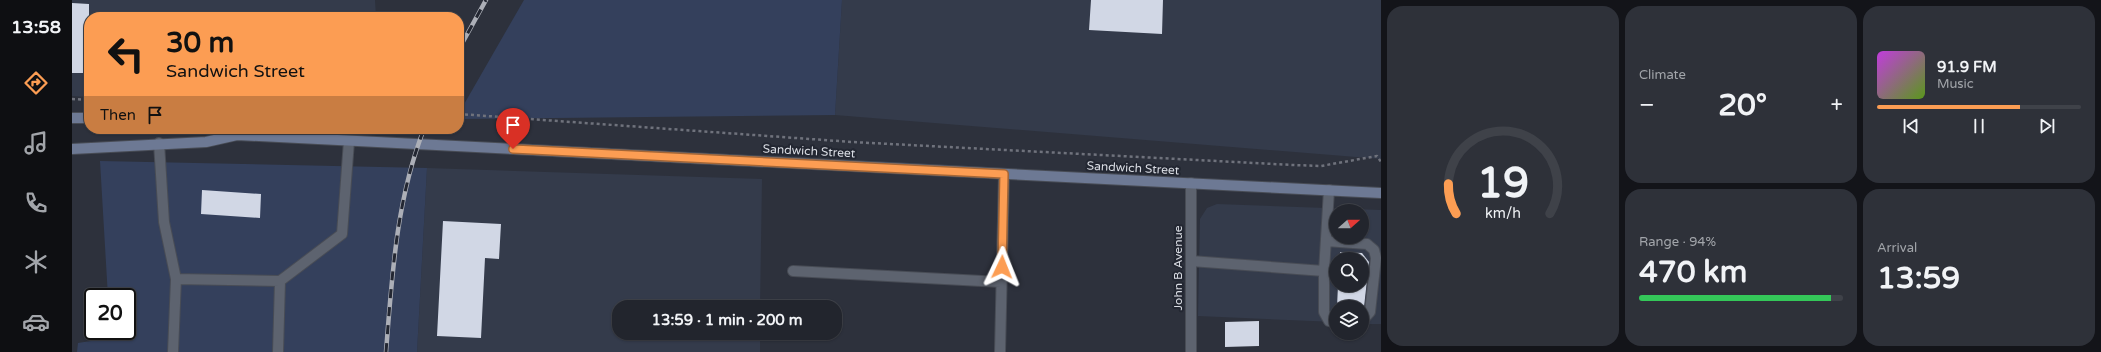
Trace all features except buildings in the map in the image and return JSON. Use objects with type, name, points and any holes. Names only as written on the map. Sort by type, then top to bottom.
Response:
[{"type":"main road","points":[[72,118],[84,118]]},
{"type":"main road","points":[[72,150],[159,143],[206,142],[237,135]]},
{"type":"main road","name":"Sandwich Street","points":[[237,135],[1381,193]]},
{"type":"street","points":[[176,279],[280,281],[342,234],[349,141]]},
{"type":"street","points":[[159,143],[164,222],[176,279],[173,352]]},
{"type":"street","points":[[1000,352],[1004,174]]},
{"type":"street","name":"John B Avenue","points":[[1191,184],[1191,352]]},
{"type":"street","points":[[1329,190],[1324,271],[1324,312],[1329,321]]},
{"type":"street","points":[[1326,240],[1367,244],[1374,250],[1376,258],[1369,313]]},
{"type":"street","points":[[1191,261],[1324,271]]},
{"type":"street","points":[[793,271],[1001,282]]},
{"type":"street","points":[[278,352],[280,281]]},
{"type":"path","points":[[72,99],[84,100]]},
{"type":"path","points":[[464,114],[852,142],[1293,166],[1321,166],[1377,156],[1381,162]]},
{"type":"shaded area","points":[[72,0],[375,0],[376,12],[84,12],[84,97],[72,96]]},
{"type":"shaded area","points":[[524,0],[842,0],[835,115],[464,119],[464,104]]},
{"type":"shaded area","points":[[842,0],[1381,0],[1381,159],[835,115]]},
{"type":"shaded area","points":[[100,161],[427,168],[417,352],[77,352],[78,343],[97,340],[136,340],[136,288],[107,288]]},
{"type":"shaded area","points":[[427,168],[762,179],[760,300],[612,300],[612,340],[760,340],[760,352],[417,352]]},
{"type":"shaded area","points":[[1217,204],[1329,208],[1329,244],[1369,244],[1369,210],[1381,210],[1381,324],[1369,324],[1369,300],[1329,300],[1329,322],[1198,316],[1200,219],[1207,208]]},
{"type":"railway","points":[[464,40],[486,0]]},
{"type":"railway","points":[[386,352],[393,267],[401,211],[407,183],[422,134]]},
{"type":"route","points":[[513,149],[1004,174],[1002,267]]}]
